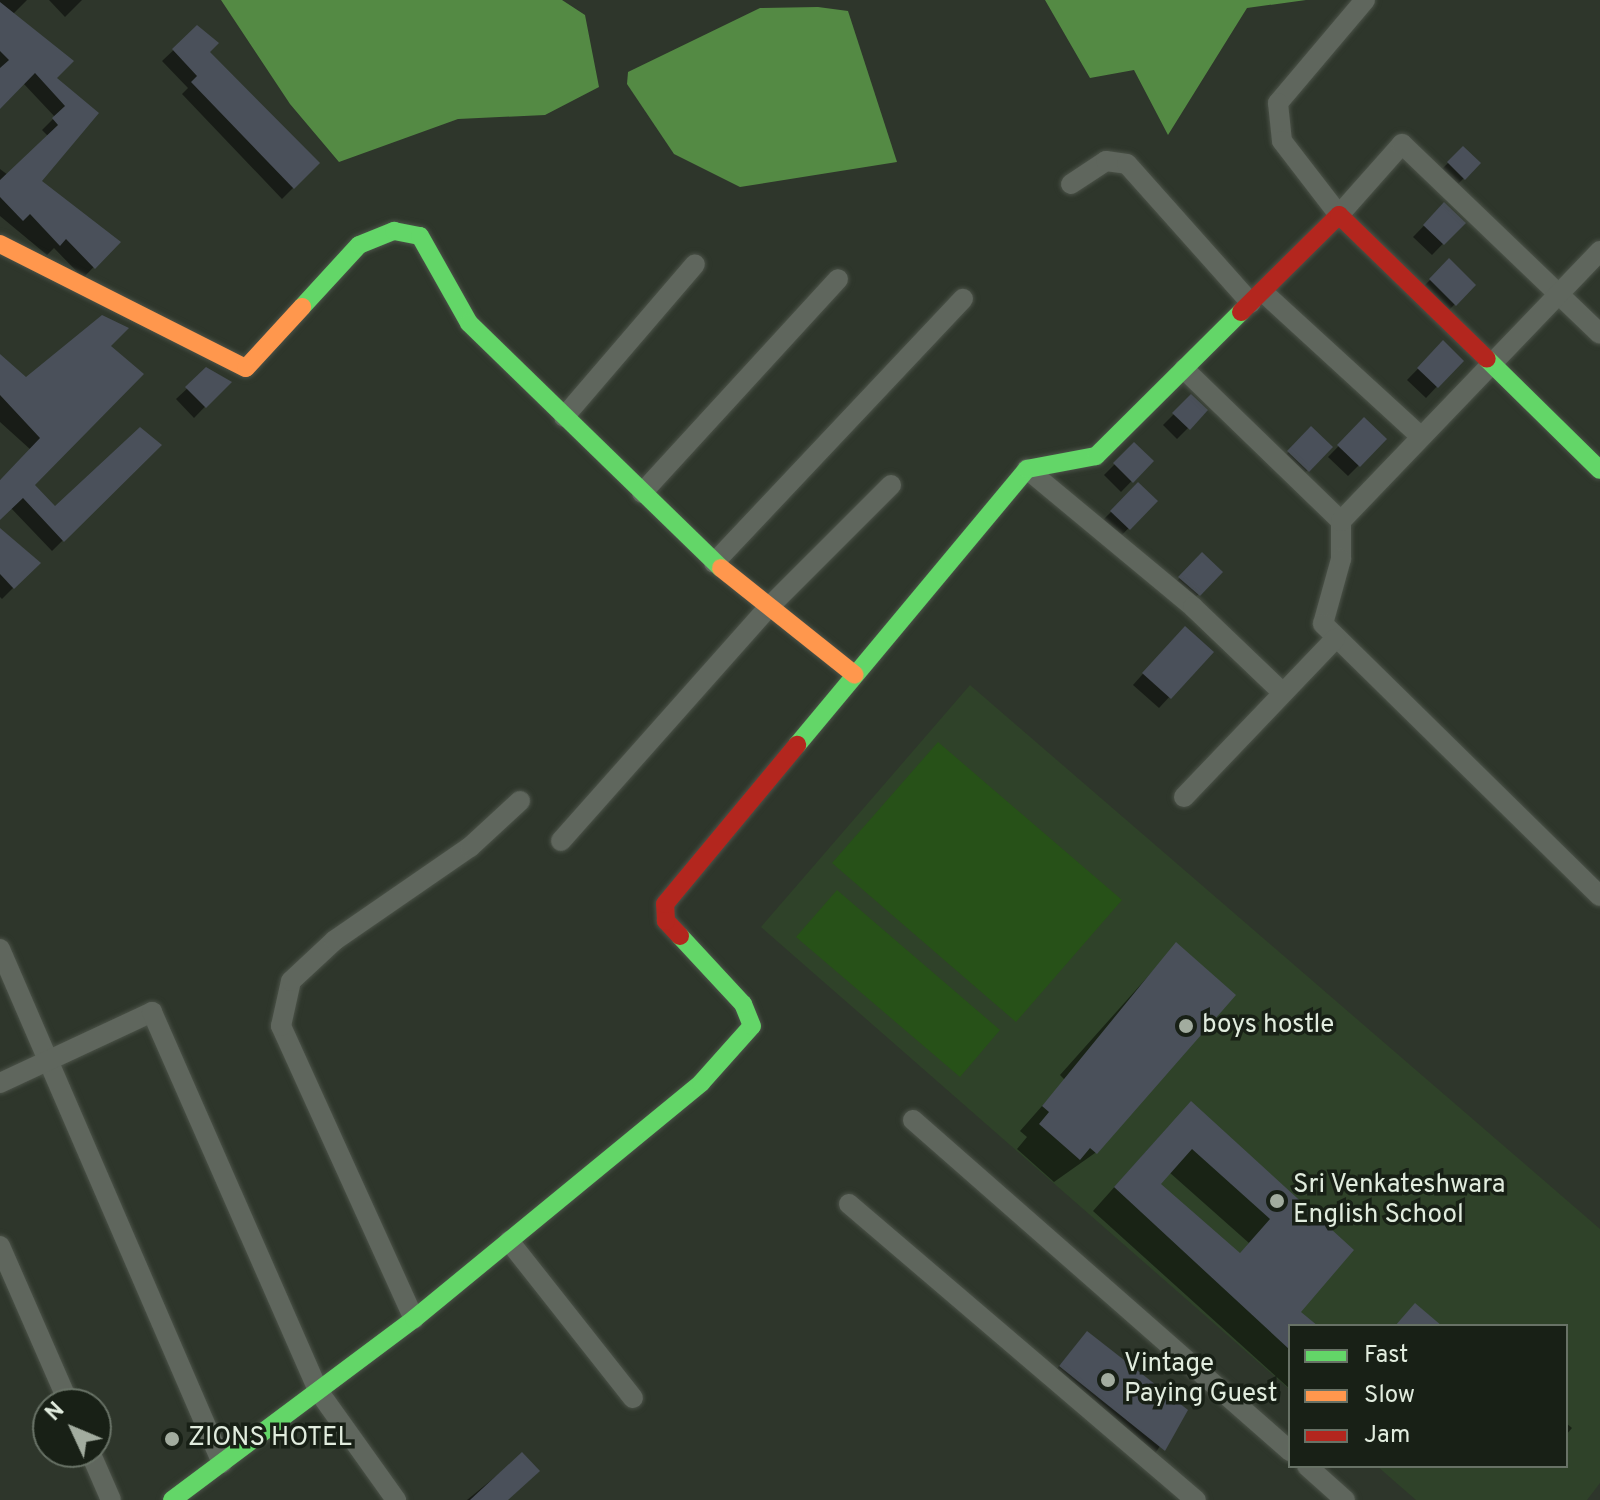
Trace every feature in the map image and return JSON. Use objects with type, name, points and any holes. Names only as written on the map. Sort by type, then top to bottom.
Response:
[{"type":"street","points":[[1365,0],[1278,103],[1282,141],[1339,215],[1600,470]]},
{"type":"street","points":[[172,1500],[414,1319],[701,1083],[752,1026],[743,1004],[666,921],[665,904],[1027,469],[1096,456],[1339,215],[1402,144],[1600,334]]},
{"type":"street","points":[[1071,184],[1106,161],[1127,164],[1257,297],[1420,436]]},
{"type":"street","points":[[0,244],[246,368],[359,245],[394,231],[420,236],[469,323],[714,563],[855,675]]},
{"type":"street","points":[[1600,251],[1341,521],[1341,559],[1323,624],[1600,896]]},
{"type":"street","points":[[564,417],[695,264]]},
{"type":"street","points":[[642,493],[838,279]]},
{"type":"street","points":[[714,563],[963,299]]},
{"type":"street","points":[[1184,369],[1341,521]]},
{"type":"street","points":[[1027,469],[1193,607],[1283,693]]},
{"type":"street","points":[[561,841],[768,608],[891,485]]},
{"type":"street","points":[[1184,797],[1335,639]]},
{"type":"street","points":[[414,1319],[281,1026],[291,981],[335,940],[470,847],[520,801]]},
{"type":"street","points":[[0,949],[222,1463]]},
{"type":"street","points":[[0,1083],[152,1012],[319,1392],[396,1500]]},
{"type":"street","points":[[913,1120],[1288,1449]]},
{"type":"street","points":[[849,1204],[1196,1500]]},
{"type":"street","points":[[509,1241],[633,1398]]},
{"type":"street","points":[[0,1246],[62,1388]]},
{"type":"street","points":[[97,1468],[111,1500]]},
{"type":"street","points":[[1309,1468],[1345,1500]]},
{"type":"shaded area","points":[[221,0],[562,0],[585,15],[599,87],[545,115],[458,119],[339,162],[290,104]]},
{"type":"shaded area","points":[[1045,0],[1306,0],[1247,8],[1168,135],[1134,70],[1090,78]]},
{"type":"shaded area","points":[[818,7],[848,11],[897,162],[740,187],[674,154],[627,84],[628,72],[760,8]]},
{"type":"shaded area","points":[[970,685],[1600,1229],[1600,1483],[1587,1500],[1416,1500],[1379,1468],[1568,1468],[1568,1324],[1288,1324],[1288,1388],[761,927]]},
{"type":"shaded area","points":[[938,742],[1122,900],[1016,1022],[832,863]]},
{"type":"shaded area","points":[[837,890],[1000,1030],[960,1077],[796,937]]},
{"type":"building","points":[[0,2],[74,61],[57,78],[99,113],[42,181],[121,242],[95,269],[66,239],[60,246],[30,214],[23,221],[0,197],[0,180],[58,125],[52,118],[65,106],[35,73],[0,109],[0,68],[9,60],[0,51]]},
{"type":"building","points":[[197,25],[219,43],[210,52],[320,163],[294,189],[191,82],[197,76],[172,49]]},
{"type":"building","points":[[1463,146],[1481,163],[1465,180],[1447,162]]},
{"type":"building","points":[[1444,202],[1466,223],[1444,245],[1423,225]]},
{"type":"building","points":[[1449,258],[1476,285],[1456,306],[1429,279]]},
{"type":"building","points":[[102,315],[129,328],[111,346],[144,374],[35,485],[55,506],[140,427],[162,445],[64,542],[23,498],[0,520],[0,480],[40,438],[0,395],[0,354],[26,377]]},
{"type":"building","points":[[1443,340],[1464,361],[1438,388],[1417,368]]},
{"type":"building","points":[[206,367],[232,382],[206,408],[185,387]]},
{"type":"building","points":[[1191,394],[1208,410],[1190,430],[1172,413]]},
{"type":"building","points":[[1364,417],[1387,439],[1360,467],[1337,445]]},
{"type":"building","points":[[1311,426],[1333,447],[1309,472],[1287,451]]},
{"type":"building","points":[[1134,442],[1154,461],[1133,483],[1113,463]]},
{"type":"building","points":[[1138,482],[1158,501],[1130,530],[1110,511]]},
{"type":"building","points":[[0,528],[41,563],[14,589],[0,574]]},
{"type":"building","points":[[1202,552],[1223,572],[1200,596],[1178,577]]},
{"type":"building","points":[[1185,626],[1214,652],[1171,699],[1142,673]]},
{"type":"building","points":[[1176,942],[1236,995],[1097,1154],[1090,1148],[1080,1160],[1039,1124],[1049,1112],[1042,1106]]},
{"type":"building","name":"Sri Venkateshwara English School","points":[[1191,1101],[1354,1250],[1301,1312],[1316,1324],[1288,1324],[1288,1348],[1114,1187]],"holes":[[[1192,1149],[1270,1219],[1240,1253],[1161,1184]]]},
{"type":"building","points":[[1415,1303],[1440,1324],[1397,1324]]},
{"type":"building","name":"Vintage Paying Guest","points":[[1087,1331],[1188,1410],[1165,1451],[1059,1366]]},
{"type":"building","points":[[522,1452],[540,1471],[508,1500],[470,1500]]},
{"type":"traffic: fast","points":[[302,307],[359,245],[394,231],[420,236],[469,323],[721,568]]},
{"type":"traffic: fast","points":[[797,745],[1027,469],[1096,456],[1241,312]]},
{"type":"traffic: fast","points":[[1487,359],[1600,470]]},
{"type":"traffic: fast","points":[[172,1500],[414,1319],[701,1083],[752,1026],[743,1004],[680,936]]},
{"type":"traffic: slow","points":[[0,244],[246,368],[302,307]]},
{"type":"traffic: slow","points":[[721,568],[855,675]]},
{"type":"traffic: jam","points":[[1241,312],[1339,215],[1487,359]]},
{"type":"traffic: jam","points":[[680,936],[666,921],[665,904],[797,745]]},
{"type":"place","name":"boys hostle","points":[[1186,1026]]},
{"type":"place","name":"Sri Venkateshwara English School","points":[[1277,1201]]},
{"type":"place","name":"Vintage Paying Guest","points":[[1108,1380]]},
{"type":"place","name":"ZIONS HOTEL","points":[[172,1439]]}]
